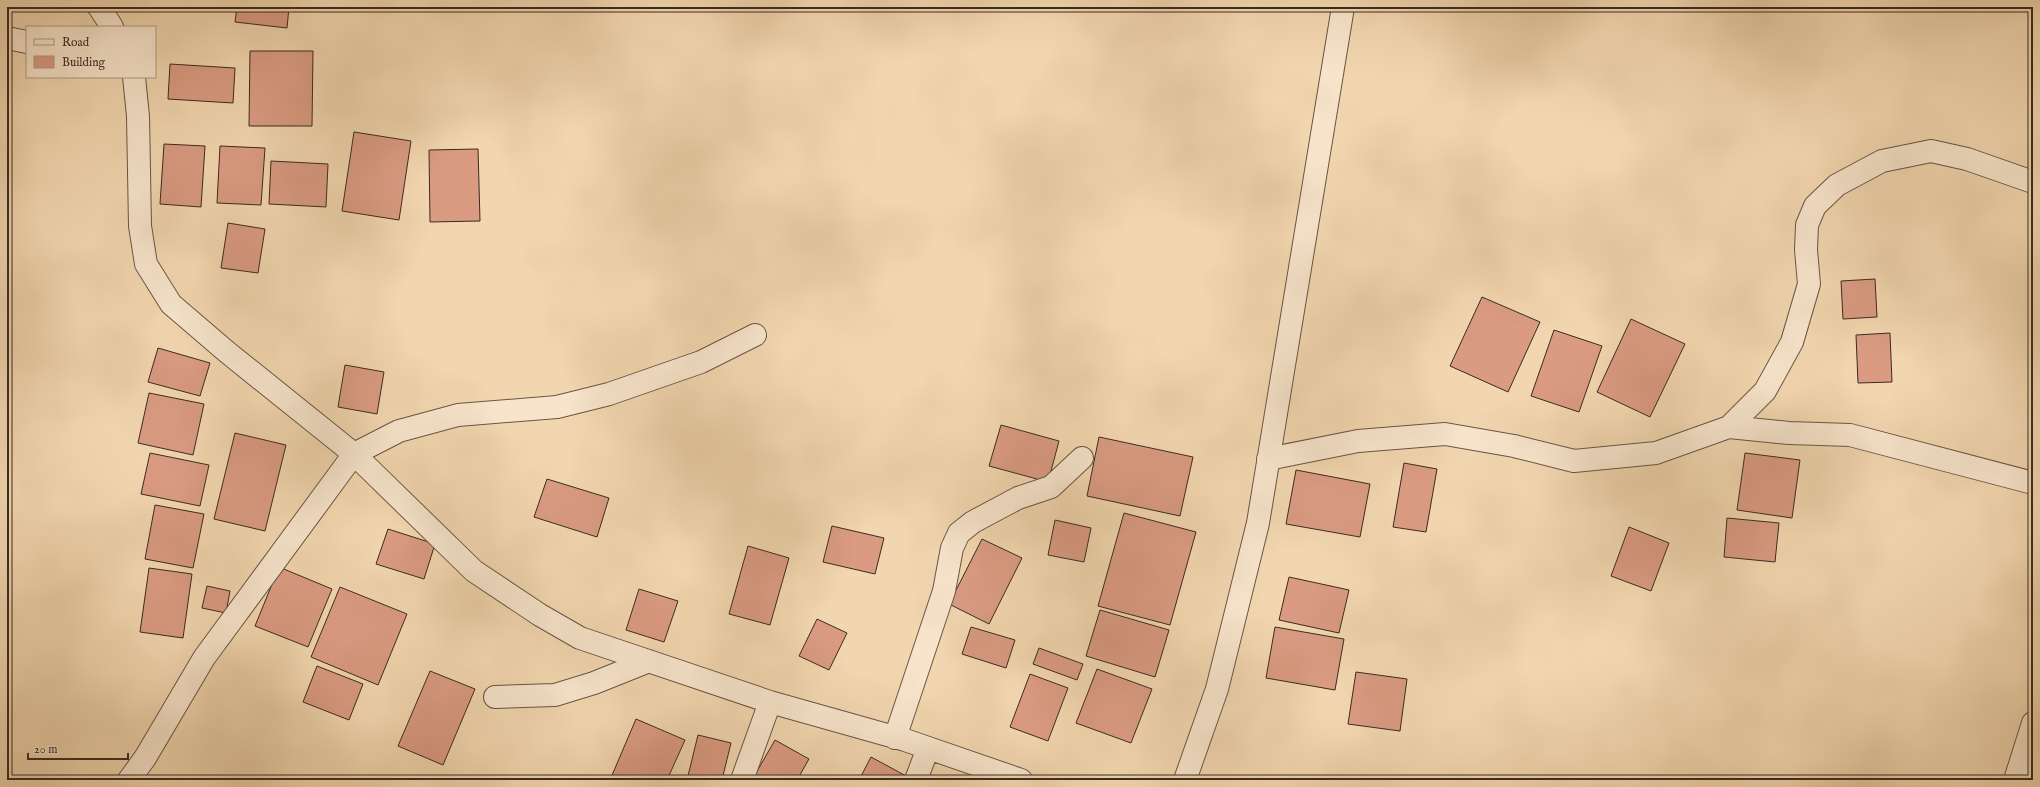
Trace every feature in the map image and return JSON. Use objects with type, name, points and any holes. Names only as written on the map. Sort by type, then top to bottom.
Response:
[{"type":"street","points":[[99,7],[111,26]]},
{"type":"street","points":[[1185,780],[1217,689],[1258,523],[1343,7]]},
{"type":"street","points":[[7,38],[26,42]]},
{"type":"street","points":[[134,78],[138,116],[140,226],[146,264],[171,304],[227,352],[354,454],[474,571],[540,615],[580,638],[770,702],[928,748],[1021,780]]},
{"type":"street","points":[[1729,427],[1765,391],[1792,342],[1809,284],[1806,250],[1807,225],[1815,206],[1837,185],[1882,160],[1932,151],[1967,159],[2033,182]]},
{"type":"street","points":[[129,780],[145,758],[204,658],[354,454],[399,430],[458,415],[557,406],[609,394],[701,362],[755,335]]},
{"type":"street","points":[[1268,459],[1358,441],[1445,434],[1514,446],[1574,460],[1656,453],[1729,427],[1790,433],[1850,435],[2033,483]]},
{"type":"street","points":[[895,738],[942,598],[952,548],[959,533],[973,522],[1018,498],[1051,487],[1082,458]]},
{"type":"street","points":[[495,697],[555,695],[594,683],[649,661]]},
{"type":"street","points":[[742,780],[770,702]]},
{"type":"street","points":[[2015,780],[2033,723]]},
{"type":"street","points":[[916,780],[928,748]]},
{"type":"building","points":[[237,7],[289,7],[287,28],[235,22]]},
{"type":"building","points":[[250,51],[313,51],[312,126],[249,126]]},
{"type":"building","points":[[170,64],[235,68],[233,103],[168,99]]},
{"type":"building","points":[[354,132],[411,141],[399,220],[342,211]]},
{"type":"building","points":[[164,144],[205,146],[201,207],[160,204]]},
{"type":"building","points":[[220,146],[265,148],[261,205],[217,203]]},
{"type":"building","points":[[478,149],[480,221],[430,222],[429,150]]},
{"type":"building","points":[[271,161],[328,164],[326,207],[269,204]]},
{"type":"building","points":[[228,223],[265,229],[258,273],[221,268]]},
{"type":"building","points":[[1875,279],[1877,317],[1843,319],[1841,281]]},
{"type":"building","points":[[1482,297],[1540,322],[1508,392],[1450,366]]},
{"type":"building","points":[[1631,319],[1685,344],[1650,417],[1597,392]]},
{"type":"building","points":[[1554,330],[1602,346],[1579,412],[1531,396]]},
{"type":"building","points":[[1890,333],[1892,382],[1858,383],[1856,335]]},
{"type":"building","points":[[158,348],[210,363],[200,396],[148,382]]},
{"type":"building","points":[[345,365],[384,372],[377,414],[338,407]]},
{"type":"building","points":[[149,393],[204,404],[193,455],[138,443]]},
{"type":"building","points":[[1001,425],[1059,441],[1048,482],[989,466]]},
{"type":"building","points":[[235,433],[286,445],[265,531],[214,519]]},
{"type":"building","points":[[1099,437],[1193,457],[1180,516],[1087,496]]},
{"type":"building","points":[[150,453],[209,465],[200,506],[141,494]]},
{"type":"building","points":[[1745,453],[1800,460],[1792,518],[1737,510]]},
{"type":"building","points":[[1404,463],[1437,469],[1426,532],[1393,527]]},
{"type":"building","points":[[1296,470],[1370,484],[1360,537],[1286,524]]},
{"type":"building","points":[[547,479],[609,498],[597,537],[534,517]]},
{"type":"building","points":[[155,505],[204,514],[193,568],[145,559]]},
{"type":"building","points":[[1124,513],[1196,532],[1170,625],[1098,606]]},
{"type":"building","points":[[1727,518],[1779,523],[1775,562],[1724,557]]},
{"type":"building","points":[[1055,520],[1091,528],[1084,562],[1048,555]]},
{"type":"building","points":[[832,526],[884,538],[875,574],[823,562]]},
{"type":"building","points":[[1629,527],[1669,543],[1651,591],[1611,576]]},
{"type":"building","points":[[388,529],[435,544],[424,579],[376,564]]},
{"type":"building","points":[[982,539],[1022,558],[989,624],[949,604]]},
{"type":"building","points":[[748,546],[789,558],[770,625],[729,614]]},
{"type":"building","points":[[279,567],[332,589],[308,647],[255,626]]},
{"type":"building","points":[[149,568],[192,574],[183,638],[140,632]]},
{"type":"building","points":[[1289,577],[1349,590],[1339,633],[1279,620]]},
{"type":"building","points":[[207,586],[230,591],[226,613],[202,608]]},
{"type":"building","points":[[340,587],[407,614],[378,685],[311,657]]},
{"type":"building","points":[[639,589],[678,601],[664,642],[626,630]]},
{"type":"building","points":[[1100,610],[1169,630],[1155,677],[1086,656]]},
{"type":"building","points":[[817,619],[847,633],[829,670],[799,656]]},
{"type":"building","points":[[971,627],[1015,640],[1006,668],[962,654]]},
{"type":"building","points":[[1275,627],[1344,639],[1335,690],[1266,678]]},
{"type":"building","points":[[1039,648],[1083,664],[1077,680],[1033,664]]},
{"type":"building","points":[[317,666],[363,684],[349,720],[303,702]]},
{"type":"building","points":[[1097,669],[1152,689],[1131,743],[1076,723]]},
{"type":"building","points":[[430,671],[475,689],[443,765],[398,746]]},
{"type":"building","points":[[1356,672],[1407,679],[1400,731],[1348,724]]},
{"type":"building","points":[[1030,674],[1068,688],[1048,741],[1010,727]]},
{"type":"building","points":[[636,719],[685,740],[667,780],[610,780]]},
{"type":"building","points":[[698,735],[731,743],[722,780],[687,780]]},
{"type":"building","points":[[775,740],[809,759],[797,780],[752,780]]},
{"type":"building","points":[[871,757],[908,777],[906,780],[859,780]]}]
